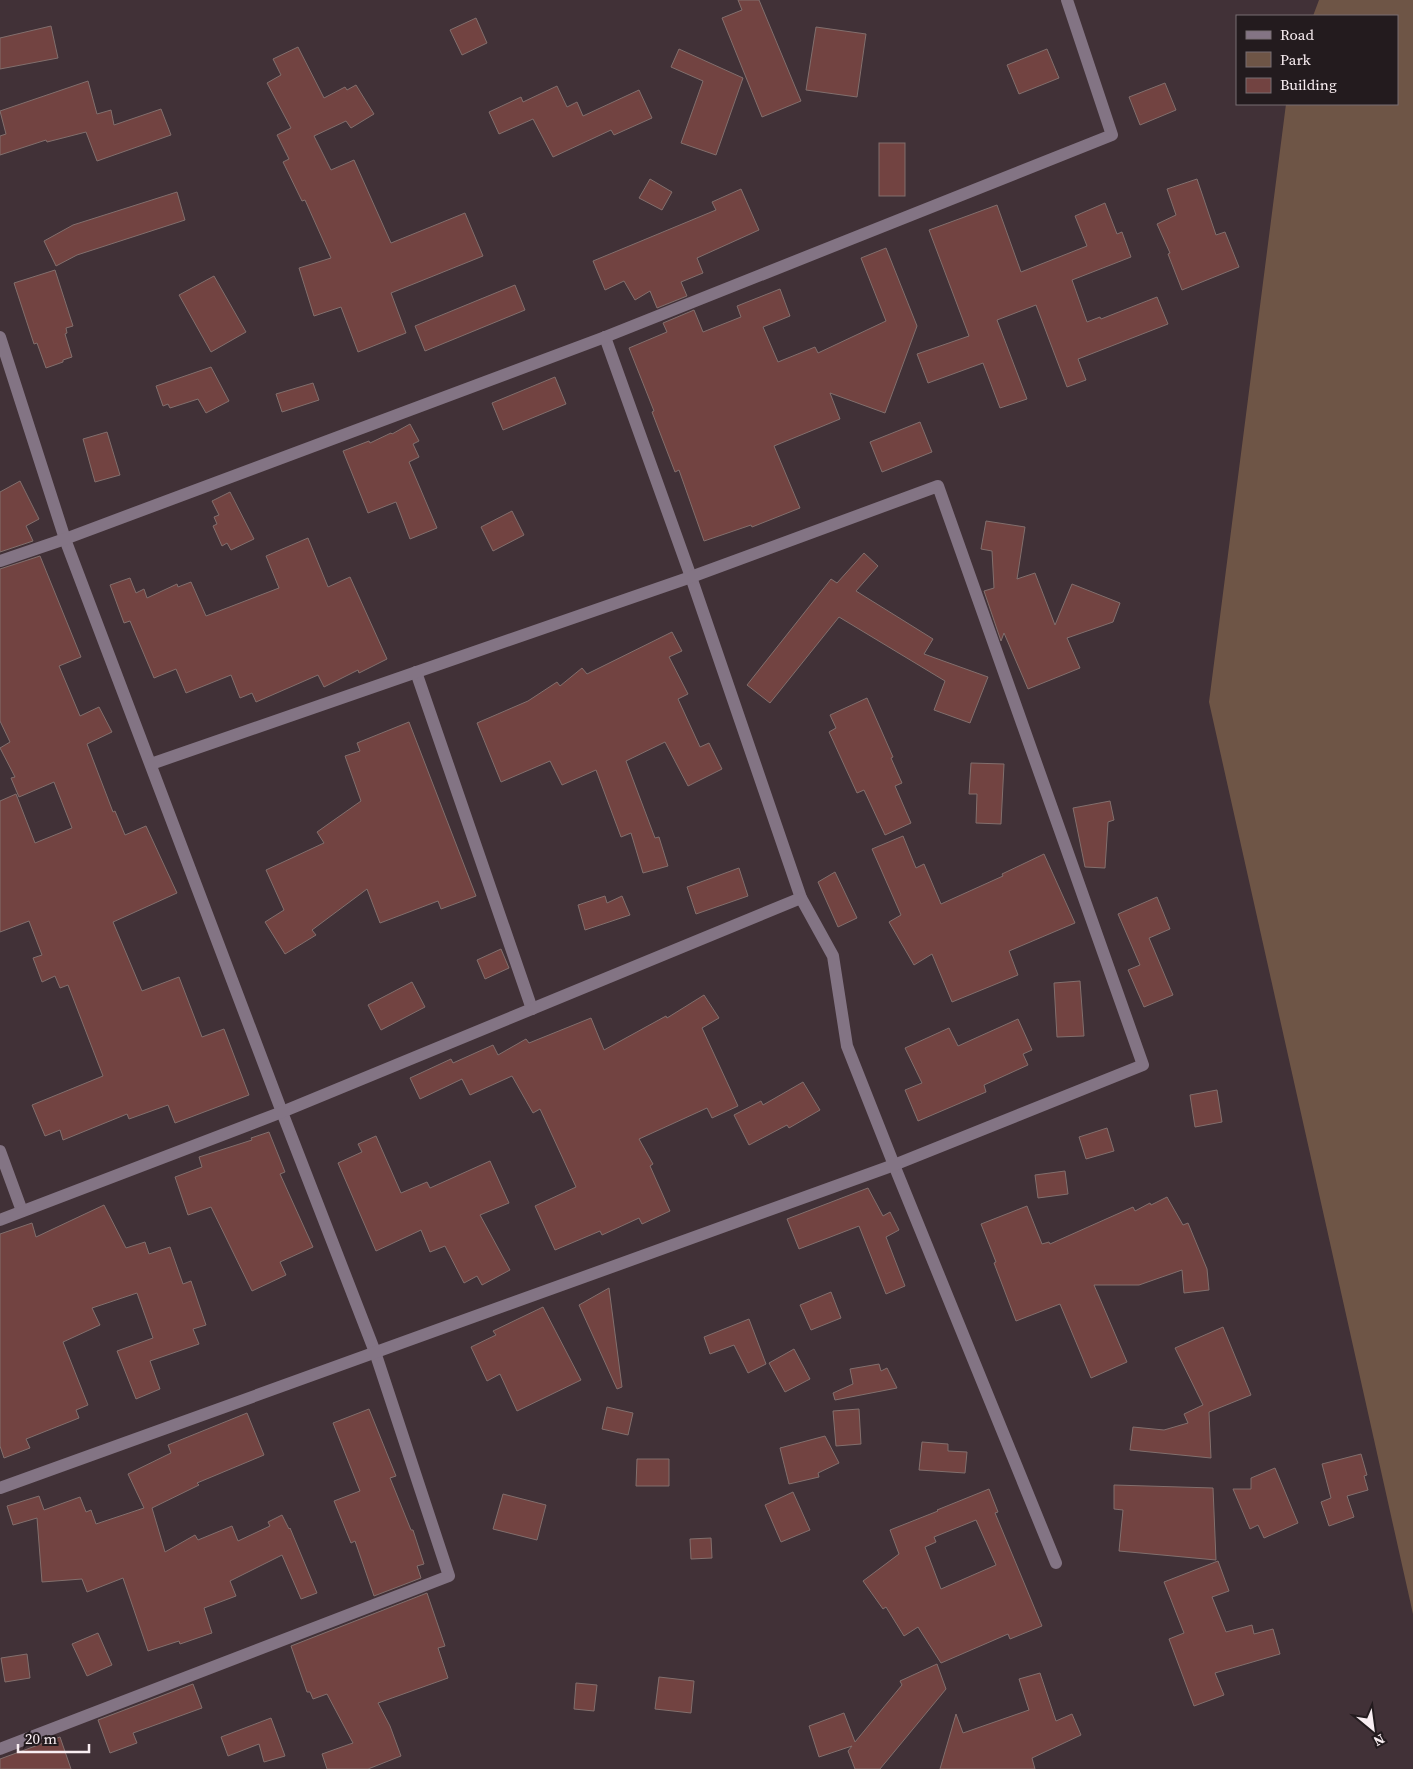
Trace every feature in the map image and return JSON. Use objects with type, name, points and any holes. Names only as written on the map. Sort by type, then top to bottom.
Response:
[{"type":"street","points":[[0,561],[65,539],[605,337],[1112,134],[1067,0]]},
{"type":"street","points":[[0,337],[65,539],[375,1352],[449,1576],[0,1749]]},
{"type":"street","points":[[605,337],[691,577],[800,898],[833,956],[847,1046],[1056,1563]]},
{"type":"street","points":[[0,1488],[894,1165],[1143,1065],[938,486],[691,577],[151,764]]},
{"type":"street","points":[[416,672],[532,1009]]},
{"type":"street","points":[[0,1220],[282,1112],[800,898]]},
{"type":"street","points":[[0,1151],[22,1211]]},
{"type":"green space","points":[[1319,0],[1413,0],[1413,1614],[1209,702],[1286,105],[1398,105],[1398,15],[1313,15]]},
{"type":"building","points":[[738,0],[759,0],[801,101],[762,117],[722,18],[742,10]]},
{"type":"building","points":[[476,18],[487,43],[462,55],[450,30]]},
{"type":"building","points":[[51,26],[58,58],[0,69],[0,38]]},
{"type":"building","points":[[816,27],[866,34],[857,97],[806,90]]},
{"type":"building","points":[[298,47],[324,98],[345,87],[347,90],[356,85],[374,114],[351,128],[346,121],[314,136],[331,170],[354,160],[391,243],[465,213],[483,256],[391,293],[406,333],[358,352],[341,307],[314,316],[299,268],[331,258],[305,200],[302,201],[283,162],[289,159],[277,135],[291,128],[267,83],[281,75],[273,59]]},
{"type":"building","points":[[679,49],[743,78],[716,155],[681,143],[703,81],[671,67]]},
{"type":"building","points":[[1047,49],[1059,78],[1019,94],[1007,65]]},
{"type":"building","points":[[88,81],[97,114],[111,110],[114,125],[161,109],[171,135],[97,161],[86,132],[47,142],[46,140],[0,155],[0,136],[6,134],[0,111]]},
{"type":"building","points":[[1165,83],[1176,110],[1140,125],[1129,97]]},
{"type":"building","points":[[557,86],[567,107],[577,102],[583,116],[639,90],[652,118],[614,135],[611,130],[553,157],[533,119],[499,134],[489,112],[521,97],[523,102]]},
{"type":"building","points":[[879,143],[905,143],[905,196],[879,196]]},
{"type":"building","points":[[650,179],[672,192],[662,210],[639,198]]},
{"type":"building","points":[[1197,179],[1216,235],[1225,232],[1239,267],[1182,290],[1168,254],[1170,253],[1157,224],[1176,215],[1167,189]]},
{"type":"building","points":[[741,189],[759,230],[697,258],[703,273],[681,282],[687,296],[657,308],[650,291],[635,300],[624,281],[605,290],[593,261],[716,210],[712,202]]},
{"type":"building","points":[[177,192],[185,220],[77,255],[56,266],[44,241],[73,225]]},
{"type":"building","points":[[1105,203],[1117,234],[1122,232],[1131,257],[1072,280],[1087,322],[1100,317],[1101,319],[1157,297],[1168,324],[1078,359],[1086,380],[1067,387],[1036,305],[997,320],[1027,399],[1000,408],[983,363],[928,383],[917,354],[969,336],[929,230],[997,205],[1021,272],[1087,246],[1075,216]]},
{"type":"building","points":[[886,248],[917,326],[885,413],[830,393],[840,419],[774,446],[800,508],[752,527],[751,525],[704,541],[679,470],[675,472],[652,412],[654,411],[629,348],[667,332],[663,323],[694,310],[703,332],[741,317],[737,306],[780,289],[790,316],[763,327],[778,362],[815,347],[818,353],[886,321],[861,258]]},
{"type":"building","points":[[55,270],[73,326],[66,328],[67,333],[65,334],[72,357],[46,368],[37,343],[34,344],[14,283]]},
{"type":"building","points":[[214,276],[246,332],[211,352],[179,295]]},
{"type":"building","points":[[515,285],[525,310],[425,351],[415,326]]},
{"type":"building","points":[[211,367],[229,401],[206,413],[198,399],[170,408],[168,404],[163,406],[156,386]]},
{"type":"building","points":[[555,377],[566,404],[503,430],[492,403]]},
{"type":"building","points":[[313,383],[319,400],[282,412],[276,394]]},
{"type":"building","points":[[920,422],[932,452],[882,472],[870,442]]},
{"type":"building","points":[[410,424],[419,441],[413,444],[419,457],[409,462],[437,528],[410,539],[396,502],[368,513],[343,451],[369,441],[370,443]]},
{"type":"building","points":[[107,432],[120,475],[95,482],[83,439]]},
{"type":"building","points":[[20,481],[39,519],[26,526],[33,541],[0,552],[0,492]]},
{"type":"building","points":[[230,492],[254,539],[231,550],[227,543],[222,546],[213,526],[217,524],[214,517],[219,515],[212,501]]},
{"type":"building","points":[[512,511],[524,535],[493,551],[481,527]]},
{"type":"building","points":[[986,521],[1025,527],[1017,579],[1035,573],[1055,625],[1072,584],[1120,603],[1113,622],[1067,638],[1080,668],[1028,689],[1004,633],[1001,641],[984,591],[994,588],[992,551],[981,549]]},
{"type":"building","points":[[308,538],[328,587],[350,577],[387,659],[359,673],[358,670],[324,687],[318,675],[256,702],[252,693],[240,698],[231,675],[186,693],[176,669],[154,678],[130,621],[124,623],[110,585],[130,578],[136,593],[144,589],[147,598],[177,584],[178,587],[191,582],[206,616],[279,588],[266,556]]},
{"type":"building","points":[[864,553],[878,566],[856,591],[933,639],[924,654],[988,677],[970,723],[934,710],[945,681],[839,617],[770,703],[747,685],[831,579],[837,583]]},
{"type":"building","points":[[40,556],[81,657],[59,666],[80,716],[99,707],[112,732],[87,744],[113,812],[115,811],[125,835],[146,826],[177,893],[113,922],[142,991],[179,977],[202,1037],[224,1029],[249,1095],[175,1123],[168,1105],[129,1119],[127,1114],[63,1140],[60,1130],[45,1136],[32,1105],[103,1076],[68,985],[60,988],[55,976],[42,982],[33,958],[42,955],[29,921],[0,932],[0,801],[16,794],[35,843],[72,828],[54,782],[19,797],[11,778],[15,777],[0,748],[10,742],[0,721],[0,569]]},
{"type":"building","points":[[672,632],[682,651],[669,657],[688,694],[678,699],[700,747],[709,743],[722,769],[688,786],[665,742],[626,761],[655,838],[659,837],[668,866],[643,873],[631,833],[621,837],[596,770],[562,785],[550,761],[501,782],[477,723],[528,701],[557,682],[560,686],[582,668],[587,674]]},
{"type":"building","points":[[867,698],[893,757],[891,758],[902,783],[895,786],[911,823],[885,835],[864,790],[857,793],[829,732],[836,728],[830,715]]},
{"type":"building","points":[[409,722],[476,896],[441,909],[438,901],[380,923],[367,889],[312,930],[316,935],[285,954],[265,922],[284,910],[266,870],[324,843],[317,832],[361,801],[345,756],[360,751],[357,743]]},
{"type":"building","points":[[971,763],[1004,764],[1001,824],[976,823],[977,794],[969,794]]},
{"type":"building","points":[[1110,801],[1114,820],[1108,822],[1105,868],[1085,867],[1073,808]]},
{"type":"building","points":[[903,836],[916,868],[924,864],[941,904],[1003,876],[1002,874],[1044,854],[1075,923],[1009,951],[1018,975],[952,1002],[932,954],[914,965],[889,922],[901,915],[872,849]]},
{"type":"building","points":[[739,868],[748,896],[696,914],[687,887]]},
{"type":"building","points":[[835,872],[857,918],[838,927],[818,882]]},
{"type":"building","points":[[605,896],[607,903],[622,896],[630,915],[585,930],[578,905]]},
{"type":"building","points":[[1157,897],[1170,929],[1149,938],[1173,995],[1144,1007],[1128,970],[1140,965],[1118,914]]},
{"type":"building","points":[[501,949],[509,968],[485,979],[477,960]]},
{"type":"building","points":[[1080,981],[1084,1036],[1057,1037],[1054,983]]},
{"type":"building","points":[[412,982],[425,1007],[381,1030],[368,1005]]},
{"type":"building","points":[[704,995],[719,1018],[702,1028],[738,1106],[712,1118],[707,1108],[639,1139],[653,1164],[650,1166],[670,1211],[642,1224],[639,1218],[602,1235],[600,1231],[555,1250],[535,1206],[576,1187],[540,1109],[533,1113],[512,1076],[470,1095],[462,1079],[420,1099],[410,1078],[451,1059],[453,1063],[493,1045],[498,1055],[526,1039],[529,1043],[591,1018],[604,1050],[666,1016],[667,1018]]},
{"type":"building","points":[[1018,1019],[1032,1050],[1023,1054],[1028,1065],[984,1085],[986,1092],[918,1121],[905,1090],[922,1083],[905,1048],[949,1028],[958,1046]]},
{"type":"building","points":[[803,1082],[820,1110],[789,1128],[787,1125],[749,1145],[734,1115],[761,1101],[763,1105]]},
{"type":"building","points":[[1217,1090],[1222,1122],[1195,1127],[1190,1095]]},
{"type":"building","points":[[1107,1128],[1114,1151],[1086,1159],[1079,1137]]},
{"type":"building","points":[[269,1132],[285,1172],[280,1174],[313,1247],[280,1262],[286,1275],[252,1291],[211,1207],[188,1215],[175,1177],[202,1167],[199,1157],[252,1140],[251,1138]]},
{"type":"building","points":[[376,1136],[401,1193],[427,1182],[430,1188],[490,1161],[509,1203],[480,1215],[510,1270],[482,1285],[477,1276],[464,1283],[445,1246],[430,1252],[421,1230],[376,1251],[338,1163],[362,1152],[358,1144]]},
{"type":"building","points":[[1065,1171],[1068,1194],[1038,1198],[1035,1175]]},
{"type":"building","points":[[868,1188],[883,1216],[890,1212],[899,1230],[886,1237],[905,1286],[886,1294],[859,1226],[799,1249],[787,1219]]},
{"type":"building","points":[[1167,1197],[1183,1225],[1188,1223],[1207,1269],[1209,1290],[1184,1293],[1182,1270],[1139,1285],[1094,1285],[1127,1362],[1091,1378],[1060,1304],[1016,1321],[981,1224],[1027,1206],[1042,1244],[1049,1242],[1050,1244],[1133,1207],[1135,1211]]},
{"type":"building","points":[[104,1205],[126,1248],[145,1242],[149,1254],[170,1247],[183,1284],[191,1281],[206,1325],[193,1329],[199,1344],[150,1361],[160,1389],[136,1399],[117,1351],[153,1338],[137,1293],[92,1308],[100,1325],[63,1342],[88,1405],[76,1410],[79,1418],[26,1439],[30,1448],[4,1458],[0,1446],[0,1234],[32,1223],[36,1237]]},
{"type":"building","points":[[609,1288],[622,1387],[617,1389],[579,1305]]},
{"type":"building","points":[[831,1292],[841,1318],[811,1330],[800,1305]]},
{"type":"building","points":[[543,1307],[581,1380],[517,1411],[500,1374],[487,1381],[471,1347],[496,1335],[493,1331]]},
{"type":"building","points":[[749,1319],[766,1364],[748,1373],[734,1345],[710,1354],[704,1337]]},
{"type":"building","points":[[1223,1327],[1251,1395],[1209,1412],[1211,1458],[1130,1450],[1133,1427],[1164,1430],[1188,1423],[1184,1414],[1203,1405],[1175,1348]]},
{"type":"building","points":[[794,1349],[810,1379],[785,1392],[769,1363]]},
{"type":"building","points":[[879,1364],[881,1371],[887,1368],[897,1388],[835,1400],[833,1393],[853,1384],[850,1369]]},
{"type":"building","points":[[607,1407],[633,1413],[628,1435],[602,1429]]},
{"type":"building","points":[[369,1409],[396,1476],[390,1478],[411,1530],[413,1530],[424,1564],[417,1566],[421,1578],[374,1596],[355,1541],[351,1543],[334,1501],[360,1491],[333,1423]]},
{"type":"building","points":[[859,1409],[861,1444],[836,1446],[833,1411]]},
{"type":"building","points":[[247,1413],[264,1455],[197,1483],[199,1485],[152,1508],[165,1552],[195,1535],[198,1540],[232,1526],[238,1541],[270,1526],[268,1522],[282,1515],[290,1528],[317,1593],[301,1599],[282,1555],[230,1581],[236,1596],[204,1608],[212,1633],[180,1644],[179,1641],[148,1651],[123,1578],[87,1592],[82,1579],[42,1582],[37,1518],[13,1525],[7,1506],[39,1496],[44,1510],[80,1497],[86,1512],[91,1510],[96,1524],[144,1508],[128,1474],[171,1453],[168,1445]]},
{"type":"building","points":[[825,1436],[839,1463],[818,1473],[819,1477],[789,1484],[780,1448]]},
{"type":"building","points":[[922,1442],[948,1444],[948,1451],[967,1452],[965,1473],[919,1470]]},
{"type":"building","points":[[1361,1454],[1367,1475],[1364,1476],[1368,1490],[1347,1496],[1354,1517],[1329,1526],[1321,1502],[1331,1498],[1322,1464]]},
{"type":"building","points":[[637,1459],[669,1459],[669,1486],[636,1486]]},
{"type":"building","points":[[1275,1468],[1298,1523],[1264,1538],[1258,1525],[1250,1529],[1233,1489],[1251,1489],[1251,1478]]},
{"type":"building","points":[[1114,1485],[1213,1488],[1216,1560],[1119,1551],[1123,1510],[1114,1509]]},
{"type":"building","points":[[989,1489],[998,1512],[995,1513],[1042,1626],[1010,1639],[1008,1634],[941,1663],[918,1627],[904,1636],[886,1607],[883,1609],[863,1581],[899,1554],[890,1530]],"holes":[[[976,1520],[996,1565],[941,1589],[925,1547],[936,1542],[934,1537]]]},
{"type":"building","points":[[793,1492],[810,1530],[781,1542],[765,1505]]},
{"type":"building","points":[[503,1494],[546,1505],[537,1540],[493,1529]]},
{"type":"building","points":[[711,1538],[712,1558],[691,1559],[690,1539]]},
{"type":"building","points":[[1218,1561],[1229,1591],[1212,1597],[1226,1632],[1252,1625],[1254,1634],[1273,1629],[1280,1654],[1215,1673],[1224,1695],[1194,1706],[1169,1639],[1184,1633],[1164,1582]]},
{"type":"building","points":[[427,1593],[445,1646],[438,1648],[448,1678],[378,1703],[390,1726],[401,1756],[368,1769],[327,1769],[322,1754],[353,1743],[327,1694],[313,1699],[310,1692],[307,1692],[291,1646]]},
{"type":"building","points":[[98,1633],[112,1665],[87,1676],[72,1644]]},
{"type":"building","points":[[27,1654],[30,1678],[5,1682],[1,1658]]},
{"type":"building","points":[[937,1664],[946,1689],[880,1769],[855,1769],[848,1751],[852,1746],[819,1757],[809,1726],[844,1713],[855,1742],[902,1685],[900,1681]]},
{"type":"building","points":[[1040,1673],[1056,1721],[1072,1714],[1081,1735],[1032,1758],[1035,1769],[940,1769],[956,1714],[963,1733],[1029,1710],[1019,1679]]},
{"type":"building","points":[[659,1677],[694,1681],[691,1713],[655,1709]]},
{"type":"building","points":[[576,1683],[597,1685],[594,1711],[574,1709]]},
{"type":"building","points":[[193,1684],[202,1708],[133,1733],[137,1743],[110,1753],[98,1720]]},
{"type":"building","points":[[271,1718],[285,1756],[264,1762],[259,1744],[228,1756],[221,1737]]},
{"type":"building","points":[[60,1737],[71,1769],[0,1769],[0,1759]]}]
